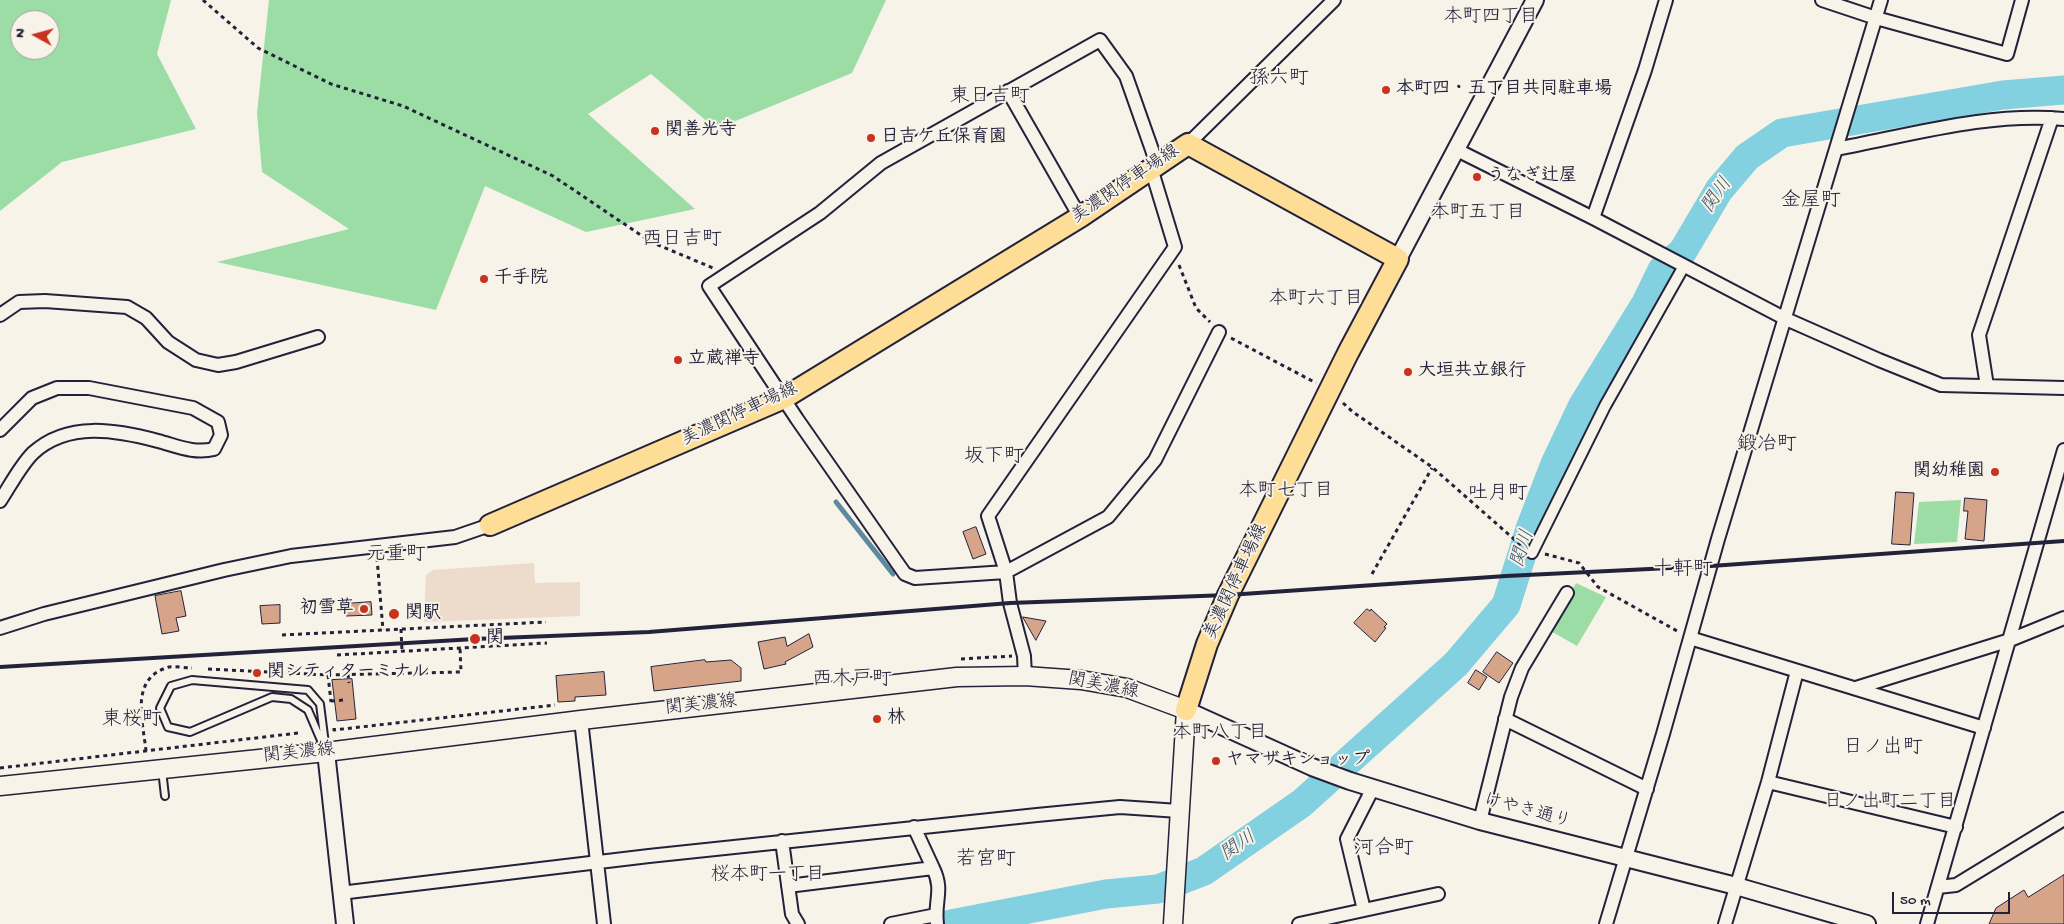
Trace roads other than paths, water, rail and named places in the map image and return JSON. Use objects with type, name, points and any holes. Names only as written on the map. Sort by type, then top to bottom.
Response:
[{"type":"main road","name":"美濃関停車場線","points":[[490,525],[784,398],[1080,216],[1188,144],[1398,259],[1228,594],[1207,644],[1186,710]]},
{"type":"main road","name":"関美濃線","points":[[0,786],[326,752],[581,720],[957,677],[1025,676],[1081,680],[1127,688],[1186,710]]},
{"type":"main road","points":[[1173,924],[1186,710]]},
{"type":"street","points":[[1188,144],[1334,0]]},
{"type":"street","points":[[1398,259],[1535,0]]},
{"type":"street","points":[[1593,218],[1645,70],[1666,0]]},
{"type":"street","points":[[1822,0],[1876,18],[2007,54],[2022,0]]},
{"type":"street","points":[[1606,924],[1881,0]]},
{"type":"street","points":[[1025,676],[1024,656],[1010,603],[1006,572],[988,516],[1175,248],[1154,166],[1126,76],[1100,40],[881,163],[820,213],[709,286],[905,574],[915,578],[1006,572],[1108,517],[1155,460],[1219,332]]},
{"type":"street","points":[[1008,91],[1080,216]]},
{"type":"street","points":[[1838,143],[1974,123],[2037,117],[2058,119],[1979,335],[1987,386]]},
{"type":"street","points":[[1457,150],[1593,218],[1662,256],[1786,319],[1941,384],[2064,388]]},
{"type":"street","points":[[1532,552],[1604,406],[1683,266]]},
{"type":"street","points":[[0,314],[19,302],[46,301],[127,307],[146,318],[168,342],[196,360],[218,366],[318,337]]},
{"type":"street","points":[[0,430],[32,398],[57,388],[89,388],[193,408],[218,422],[221,436],[214,449],[200,452],[120,432],[81,432],[56,437],[32,454],[0,501]]},
{"type":"street","points":[[1927,924],[2064,450]]},
{"type":"street","points":[[0,628],[44,614],[224,570],[291,556],[455,538],[490,525]]},
{"type":"street","points":[[1480,821],[1505,719],[1522,668],[1567,593]]},
{"type":"street","points":[[1855,688],[2010,640],[2064,618]]},
{"type":"street","points":[[1690,638],[1984,728]]},
{"type":"street","points":[[1725,924],[1768,782],[1798,671]]},
{"type":"street","name":"けやき通り","points":[[1186,710],[1312,767],[1350,781],[1480,821],[1736,886],[1867,924]]},
{"type":"street","points":[[1505,719],[1647,789]]},
{"type":"street","points":[[581,720],[604,924]]},
{"type":"street","points":[[326,752],[344,924]]},
{"type":"street","points":[[1768,782],[1956,827]]},
{"type":"street","points":[[1364,910],[1347,839],[1373,788]]},
{"type":"street","points":[[340,893],[914,827],[1120,807],[1179,810]]},
{"type":"street","points":[[1938,887],[1956,885],[2064,819]]},
{"type":"street","points":[[891,924],[936,920],[940,882],[914,827]]},
{"type":"street","points":[[782,842],[792,914],[798,924]]},
{"type":"street","points":[[788,886],[933,868]]},
{"type":"street","points":[[1299,924],[1438,894]]},
{"type":"lane","points":[[192,680],[308,690],[320,704],[326,752],[308,710],[291,699],[272,697],[190,732],[168,727],[160,708],[170,686],[192,680]]},
{"type":"lane","points":[[162,769],[164,796]]},
{"type":"waterway","name":"関川","points":[[951,924],[1106,894],[1158,889],[1204,871],[1302,803],[1456,664],[1506,605],[1530,529],[1555,464],[1583,405],[1646,303],[1662,270],[1683,251],[1719,190],[1747,157],[1782,133],[2003,95],[2064,90]]},
{"type":"waterway","points":[[836,502],[893,574]]},
{"type":"railway","points":[[0,667],[475,639],[649,632],[1010,603],[1228,595],[1506,576],[1711,566],[2064,541]]},
{"type":"place","name":"本町四・五丁目共同駐車場","points":[[1386,90]]},
{"type":"place","name":"関善光寺","points":[[655,131]]},
{"type":"place","name":"日吉ケ丘保育園","points":[[871,138]]},
{"type":"place","name":"うなぎ辻屋","points":[[1477,177]]},
{"type":"place","name":"千手院","points":[[484,279]]},
{"type":"place","name":"立蔵禅寺","points":[[678,360]]},
{"type":"place","name":"大垣共立銀行","points":[[1408,372]]},
{"type":"place","name":"関幼稚園","points":[[1995,472]]},
{"type":"place","name":"初雪草","points":[[364,609]]},
{"type":"place","name":"関駅","points":[[394,614]]},
{"type":"place","name":"関","points":[[475,639]]},
{"type":"place","name":"関シティターミナル","points":[[257,673]]},
{"type":"place","name":"林","points":[[877,719]]},
{"type":"place","name":"ヤマザキショップ","points":[[1216,761]]},
{"type":"district","name":"本町四丁目","points":[[1491,18]]},
{"type":"district","name":"孫六町","points":[[1279,80]]},
{"type":"district","name":"東日吉町","points":[[990,98]]},
{"type":"district","name":"金屋町","points":[[1811,202]]},
{"type":"district","name":"本町五丁目","points":[[1478,214]]},
{"type":"district","name":"西日吉町","points":[[682,241]]},
{"type":"district","name":"本町六丁目","points":[[1316,300]]},
{"type":"district","name":"鍛冶町","points":[[1767,446]]},
{"type":"district","name":"坂下町","points":[[994,458]]},
{"type":"district","name":"本町七丁目","points":[[1286,492]]},
{"type":"district","name":"吐月町","points":[[1498,495]]},
{"type":"district","name":"元重町","points":[[396,556]]},
{"type":"district","name":"十軒町","points":[[1683,571]]},
{"type":"district","name":"西木戸町","points":[[852,681]]},
{"type":"district","name":"東桜町","points":[[132,721]]},
{"type":"district","name":"本町八丁目","points":[[1220,734]]},
{"type":"district","name":"日ノ出町","points":[[1883,749]]},
{"type":"district","name":"日ノ出町二丁目","points":[[1890,803]]},
{"type":"district","name":"河合町","points":[[1384,850]]},
{"type":"district","name":"若宮町","points":[[986,861]]},
{"type":"district","name":"桜本町一丁目","points":[[768,876]]}]
